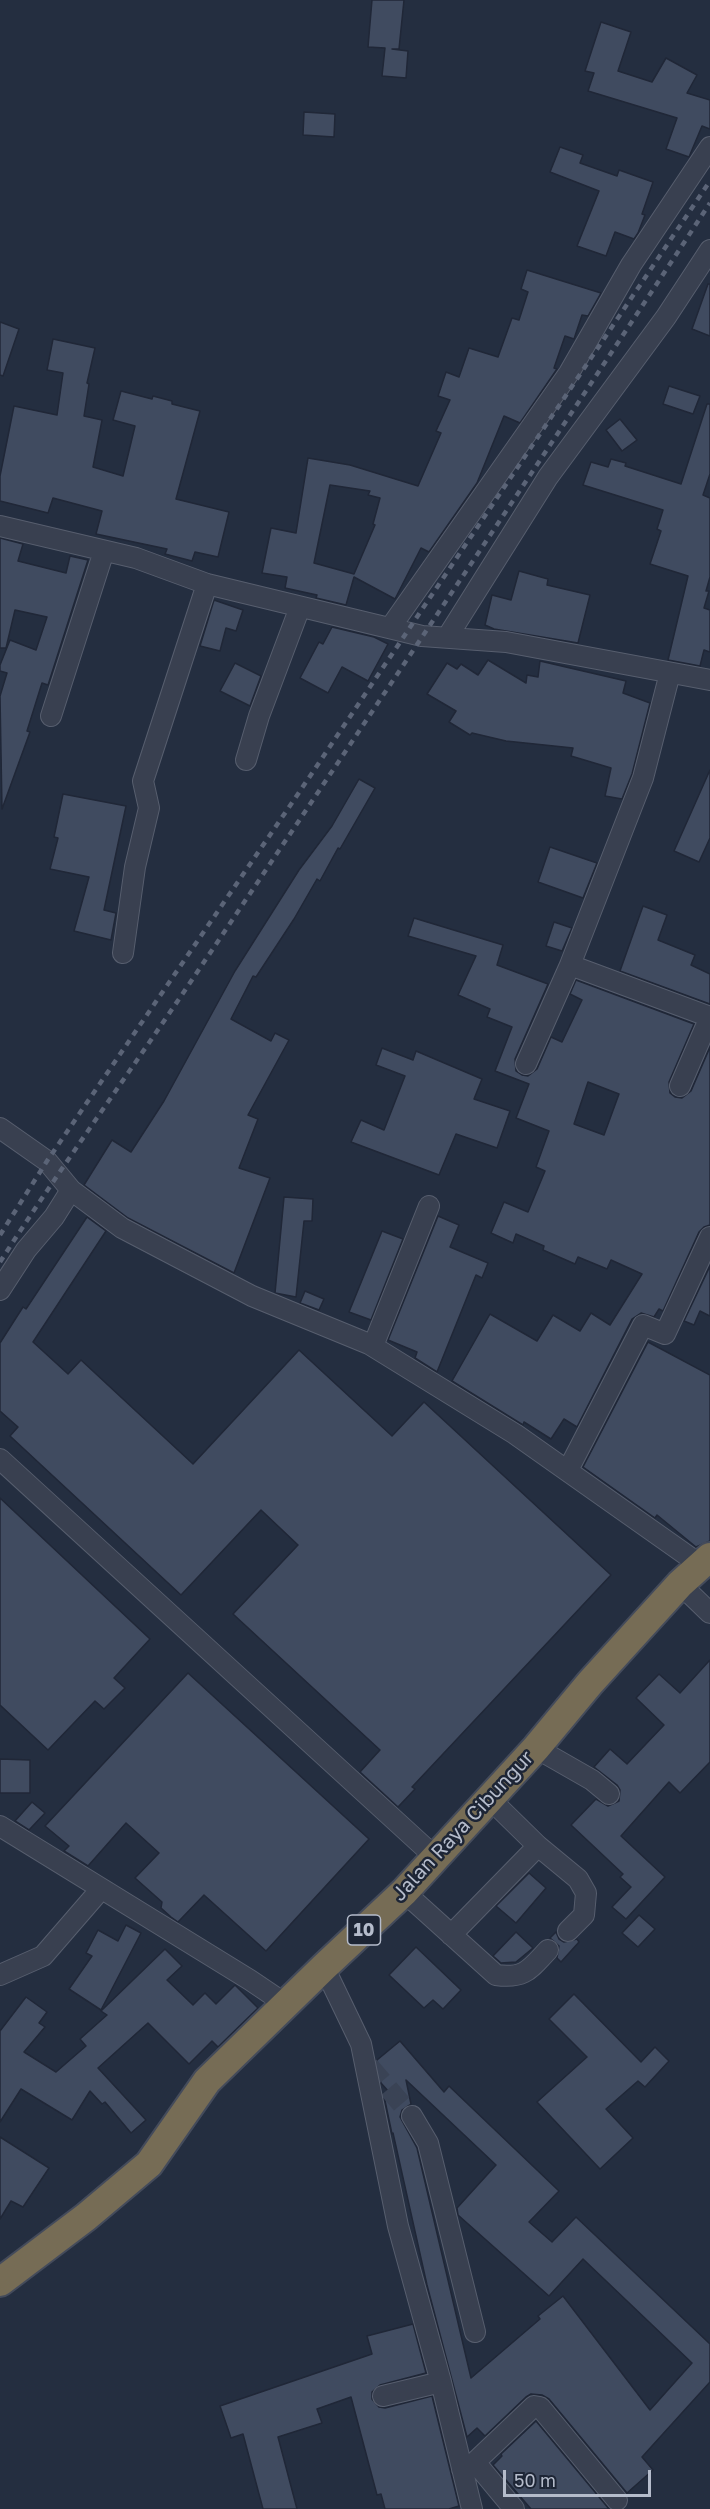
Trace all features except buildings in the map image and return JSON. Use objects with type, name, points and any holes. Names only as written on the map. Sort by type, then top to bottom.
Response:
[{"type":"highway","name":"Jalan Raya Cibungur","points":[[0,2282],[86,2217],[149,2164],[207,2080],[404,1892],[536,1748],[590,1683],[680,1584],[706,1561]]},
{"type":"street","points":[[390,628],[568,373],[631,266],[710,147]]},
{"type":"street","points":[[448,636],[548,477],[666,317],[710,250]]},
{"type":"street","points":[[0,526],[136,558],[207,584],[422,636],[448,636],[506,642],[710,680]]},
{"type":"street","points":[[51,716],[105,551]]},
{"type":"street","points":[[123,953],[135,867],[149,808],[143,781],[207,584]]},
{"type":"street","points":[[246,760],[259,716],[300,607]]},
{"type":"street","points":[[526,1064],[570,965],[643,778],[670,673]]},
{"type":"street","points":[[570,965],[710,1017],[680,1086]]},
{"type":"street","points":[[0,1128],[47,1161],[70,1190],[122,1228],[252,1296],[373,1346],[516,1434],[706,1561]]},
{"type":"street","points":[[0,1290],[26,1250],[54,1216],[70,1190]]},
{"type":"street","points":[[373,1346],[429,1206]]},
{"type":"street","points":[[568,1470],[643,1325],[665,1335],[710,1237]]},
{"type":"street","points":[[0,1460],[434,1857]]},
{"type":"street","points":[[680,1584],[710,1613]]},
{"type":"street","points":[[536,1748],[592,1780],[609,1794]]},
{"type":"street","points":[[489,1797],[538,1846],[578,1879],[584,1887],[586,1893],[584,1916],[568,1931]]},
{"type":"street","points":[[0,1826],[287,2005]]},
{"type":"street","points":[[451,1935],[538,1846]]},
{"type":"street","points":[[0,1975],[43,1956],[101,1889]]},
{"type":"street","points":[[404,1892],[496,1976],[516,1977],[526,1973],[548,1950]]},
{"type":"street","points":[[324,1966],[361,2044],[367,2062],[398,2226],[441,2382],[469,2465],[472,2509]]},
{"type":"street","points":[[412,2116],[428,2143],[475,2332]]},
{"type":"street","points":[[383,2396],[441,2382]]},
{"type":"street","points":[[469,2465],[534,2406],[540,2408],[617,2500]]},
{"type":"street","points":[[469,2465],[514,2509]]},
{"type":"tunnel","points":[[369,2066],[412,2116]]},
{"type":"railway","points":[[0,1235],[47,1161],[298,794],[710,181]]},
{"type":"railway","points":[[0,1262],[177,1002],[710,203]]}]
